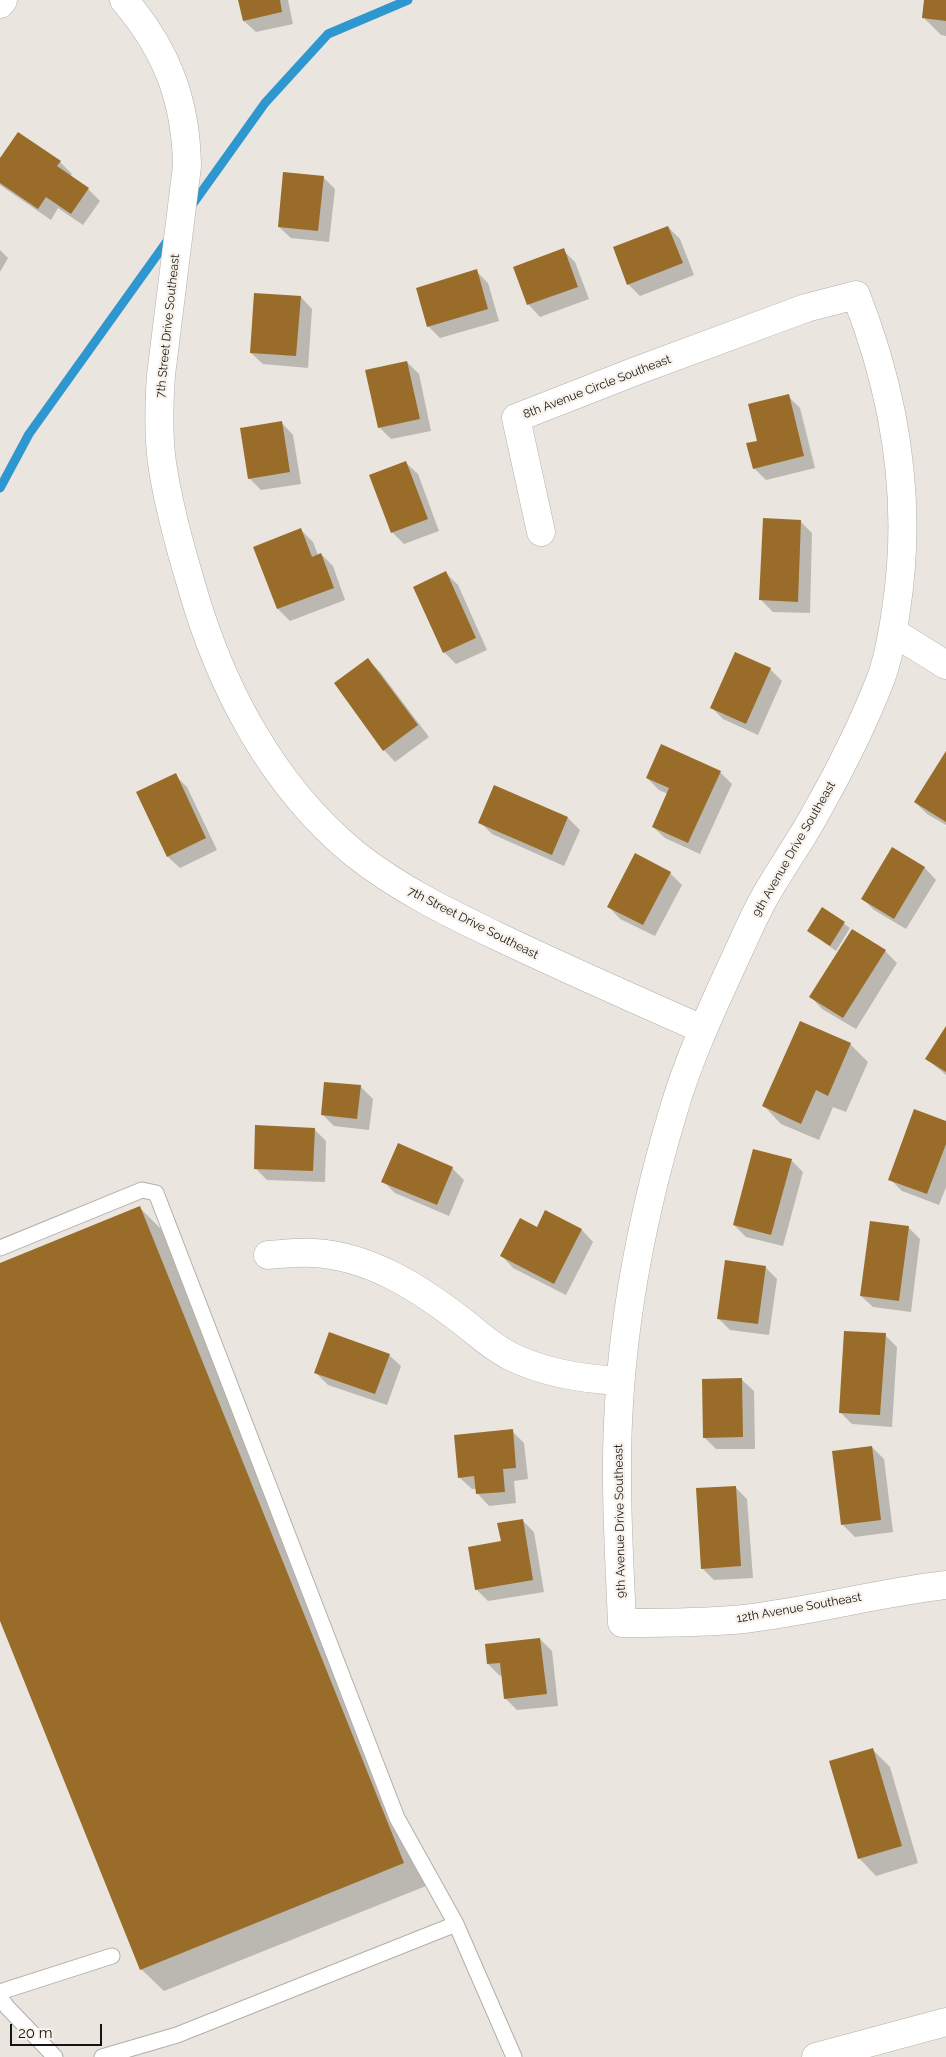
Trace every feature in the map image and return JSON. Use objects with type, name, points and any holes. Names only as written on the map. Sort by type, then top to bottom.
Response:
[{"type":"street","points":[[0,4],[3,0]]},
{"type":"street","name":"7th Street Drive Southeast","points":[[124,0],[138,16],[168,66],[178,94],[186,137],[187,166],[161,375],[159,409],[162,461],[170,511],[199,613],[225,679],[258,742],[285,782],[318,820],[355,854],[395,883],[438,908],[702,1029]]},
{"type":"street","name":"9th Avenue Drive Southeast","points":[[622,1623],[617,1474],[620,1382],[632,1288],[648,1208],[673,1111],[702,1029],[762,902],[814,817],[846,755],[882,675],[893,632],[903,553],[899,457],[893,415],[872,334],[856,295],[806,308],[758,325]]},
{"type":"street","name":"8th Avenue Circle Southeast","points":[[541,532],[516,418],[758,325]]},
{"type":"street","points":[[893,632],[946,665]]},
{"type":"street","points":[[268,1255],[314,1253],[360,1262],[389,1273],[430,1298],[460,1319],[486,1342],[511,1356],[537,1367],[564,1375],[620,1382]]},
{"type":"street","name":"12th Avenue Southeast","points":[[622,1623],[683,1624],[744,1619],[898,1590],[946,1585]]},
{"type":"street","points":[[816,2057],[946,2022]]},
{"type":"lane","points":[[0,1248],[142,1190],[156,1193],[397,1818],[456,1924],[514,2057]]},
{"type":"lane","points":[[102,2057],[177,2035],[456,1924]]},
{"type":"lane","points":[[0,1992],[112,1956]]},
{"type":"lane","points":[[0,1997],[7,2007],[55,2057]]},
{"type":"building","points":[[238,0],[280,0],[282,12],[243,21]]},
{"type":"building","points":[[924,0],[946,0],[946,21],[922,18]]},
{"type":"building","points":[[18,132],[61,161],[57,166],[89,188],[71,214],[46,197],[38,209],[0,183],[0,158]]},
{"type":"building","points":[[283,172],[324,176],[318,231],[278,227]]},
{"type":"building","points":[[668,226],[683,263],[627,285],[613,247]]},
{"type":"building","points":[[564,248],[578,287],[527,305],[513,267]]},
{"type":"building","points":[[477,269],[488,309],[427,327],[416,288]]},
{"type":"building","points":[[254,293],[301,296],[296,356],[250,353]]},
{"type":"building","points":[[407,361],[420,419],[378,428],[365,370]]},
{"type":"building","points":[[789,394],[804,456],[753,469],[746,443],[757,441],[748,404]]},
{"type":"building","points":[[282,421],[290,472],[248,479],[240,428]]},
{"type":"building","points":[[406,461],[428,519],[391,533],[369,475]]},
{"type":"building","points":[[763,518],[801,520],[798,602],[759,600]]},
{"type":"building","points":[[301,528],[312,557],[321,553],[334,588],[277,609],[253,547]]},
{"type":"building","points":[[446,571],[476,638],[443,653],[413,587]]},
{"type":"building","points":[[735,652],[771,668],[746,724],[710,708]]},
{"type":"building","points":[[368,658],[418,725],[383,751],[334,683]]},
{"type":"building","points":[[661,744],[721,771],[688,843],[652,827],[669,788],[646,778]]},
{"type":"building","points":[[946,751],[946,822],[914,802]]},
{"type":"building","points":[[176,773],[206,838],[167,857],[136,792]]},
{"type":"building","points":[[494,785],[568,817],[552,855],[478,823]]},
{"type":"building","points":[[892,847],[925,867],[894,919],[861,899]]},
{"type":"building","points":[[635,853],[671,872],[643,925],[607,907]]},
{"type":"building","points":[[822,907],[845,922],[830,946],[807,931]]},
{"type":"building","points":[[852,929],[886,950],[843,1018],[809,997]]},
{"type":"building","points":[[800,1021],[851,1043],[828,1096],[816,1090],[801,1124],[762,1106]]},
{"type":"building","points":[[946,1026],[946,1072],[925,1059]]},
{"type":"building","points":[[324,1082],[361,1085],[357,1119],[321,1115]]},
{"type":"building","points":[[914,1109],[946,1121],[946,1144],[927,1194],[888,1180]]},
{"type":"building","points":[[255,1125],[315,1128],[313,1171],[254,1169]]},
{"type":"building","points":[[398,1143],[453,1167],[437,1205],[381,1182]]},
{"type":"building","points":[[753,1149],[792,1159],[771,1235],[733,1225]]},
{"type":"building","points":[[140,1206],[404,1863],[140,1970],[0,1621],[0,1263]]},
{"type":"building","points":[[545,1210],[582,1229],[554,1284],[500,1256],[520,1218],[537,1227]]},
{"type":"building","points":[[870,1221],[909,1226],[899,1301],[860,1296]]},
{"type":"building","points":[[725,1260],[766,1266],[758,1324],[717,1319]]},
{"type":"building","points":[[844,1331],[886,1333],[880,1415],[839,1413]]},
{"type":"building","points":[[329,1332],[390,1354],[375,1394],[314,1373]]},
{"type":"building","points":[[742,1378],[743,1437],[703,1438],[702,1379]]},
{"type":"building","points":[[513,1429],[516,1468],[503,1469],[505,1492],[476,1494],[474,1476],[458,1478],[454,1435]]},
{"type":"building","points":[[872,1446],[881,1520],[841,1525],[832,1451]]},
{"type":"building","points":[[736,1486],[741,1566],[701,1569],[696,1488]]},
{"type":"building","points":[[523,1519],[533,1580],[475,1590],[468,1547],[501,1541],[497,1523]]},
{"type":"building","points":[[540,1638],[547,1694],[504,1699],[500,1663],[487,1664],[485,1644]]},
{"type":"building","points":[[873,1748],[902,1846],[858,1859],[829,1761]]},
{"type":"waterway","points":[[190,208],[265,103],[328,34],[408,0]]},
{"type":"waterway","points":[[0,488],[29,434],[170,237]]}]
